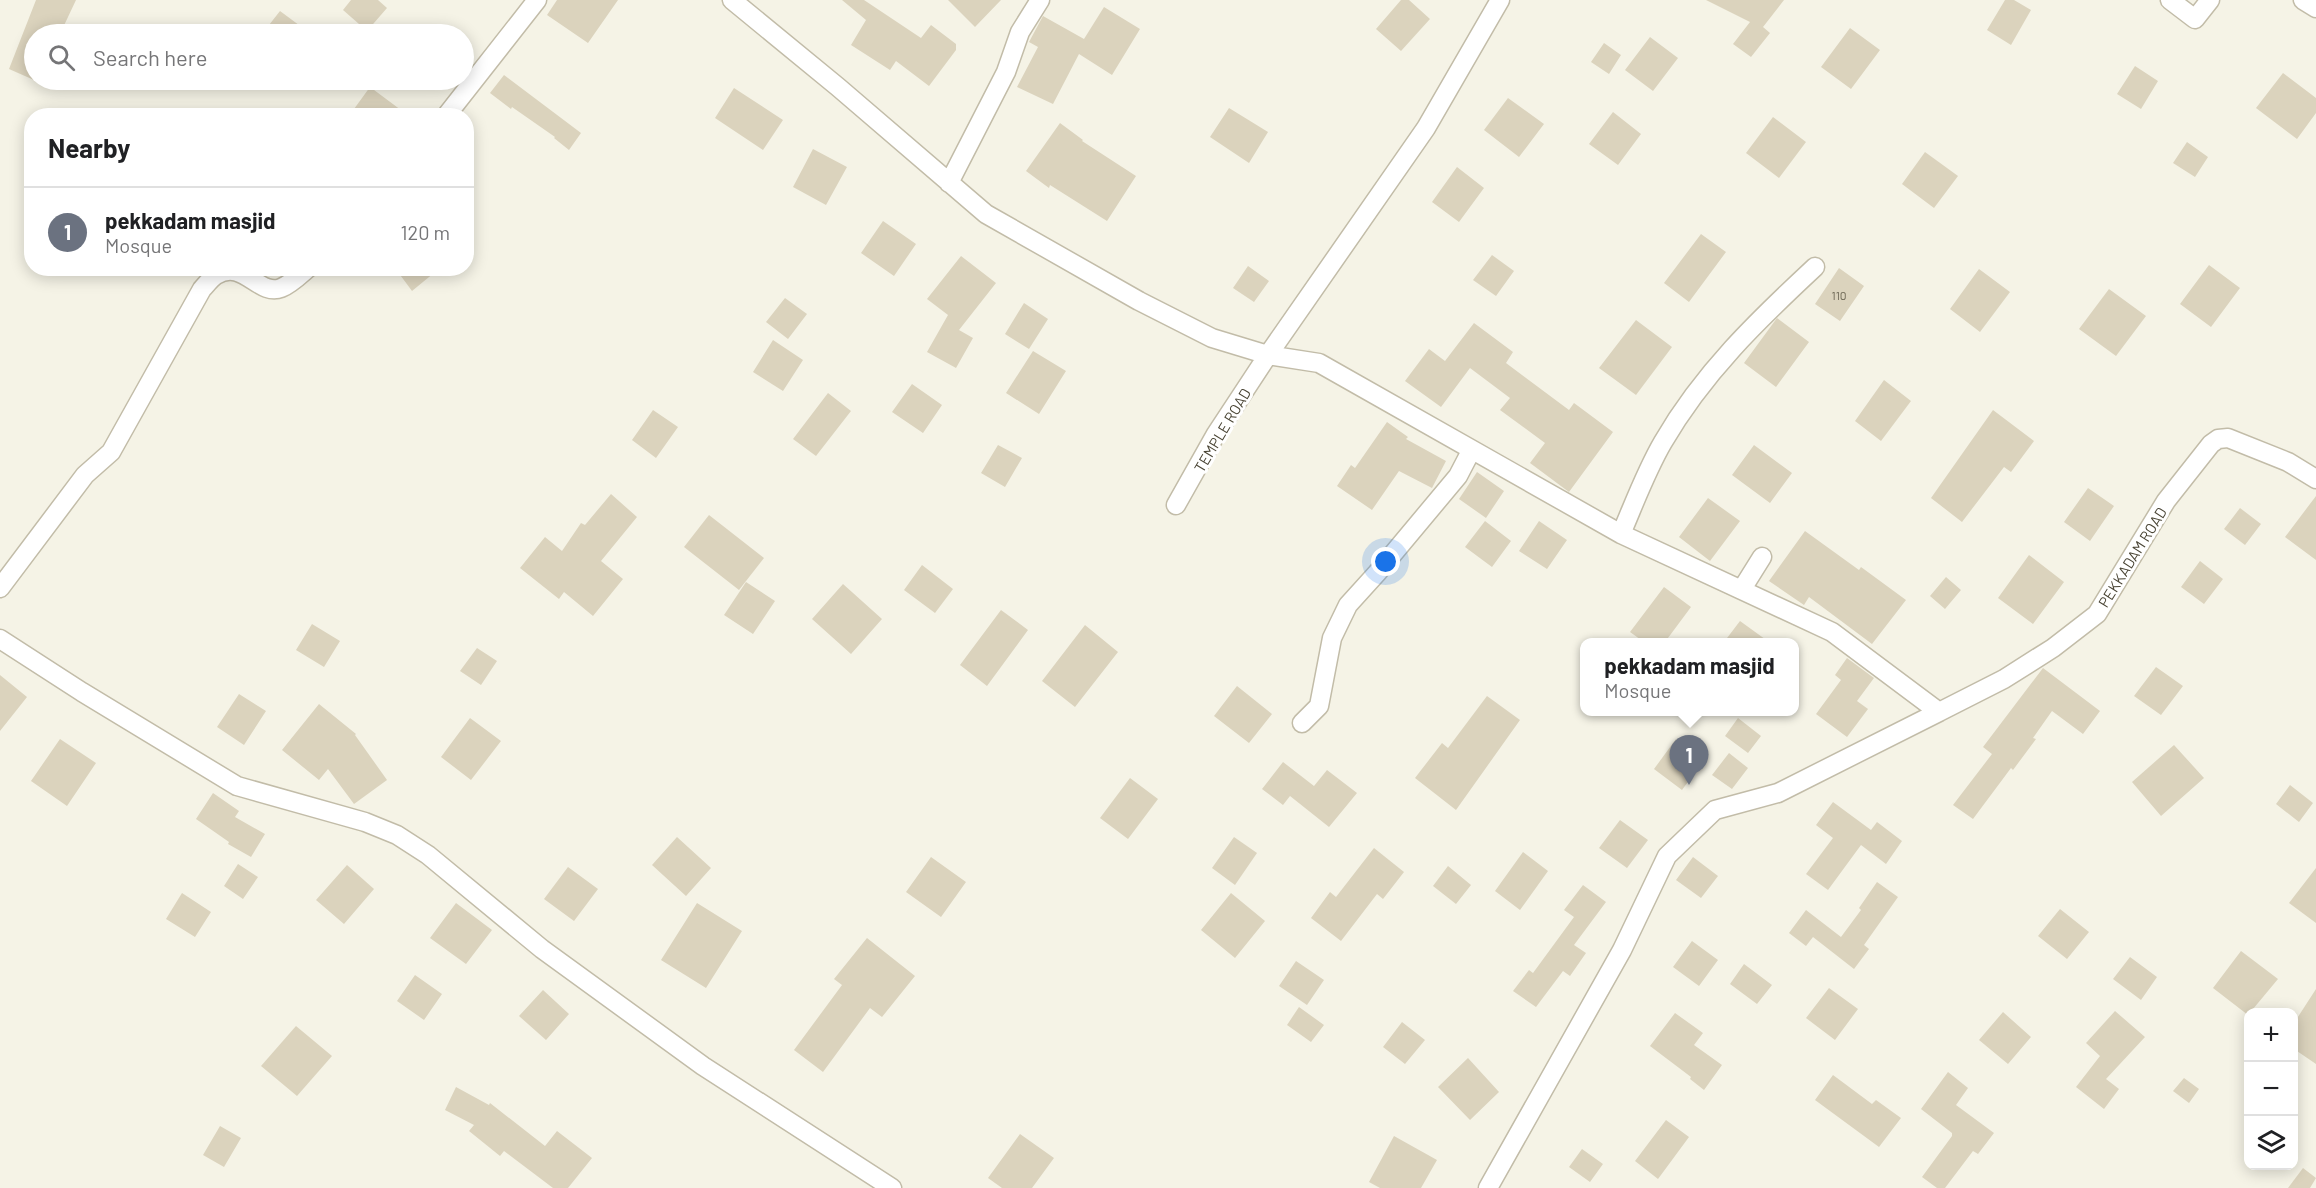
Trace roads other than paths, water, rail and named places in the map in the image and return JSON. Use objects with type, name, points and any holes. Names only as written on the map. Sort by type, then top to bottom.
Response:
[{"type":"street","points":[[474,80],[537,0]]},
{"type":"street","points":[[733,0],[986,214],[1139,301],[1212,338],[1268,355],[1319,363],[1621,534],[1832,632],[1939,712]]},
{"type":"street","points":[[949,183],[1006,72],[1020,32],[1040,0]]},
{"type":"street","name":"TEMPLE ROAD","points":[[1176,506],[1216,434],[1268,355],[1426,128],[1500,0]]},
{"type":"street","points":[[2170,0],[2195,19],[2210,0]]},
{"type":"street","points":[[2303,0],[2316,8]]},
{"type":"street","points":[[452,108],[466,90]]},
{"type":"street","points":[[1621,534],[1662,443],[1709,374],[1754,325],[1815,267]]},
{"type":"street","points":[[0,588],[85,476],[111,452],[202,289],[215,276]]},
{"type":"street","points":[[247,276],[265,289],[280,289],[298,276]]},
{"type":"street","name":"PEKKADAM ROAD","points":[[1488,1188],[1622,950],[1667,856],[1715,810],[1778,793],[2004,679],[2053,648],[2097,614],[2166,501],[2211,444],[2218,440],[2228,438],[2288,462],[2316,479]]},
{"type":"street","points":[[1302,723],[1319,706],[1332,638],[1348,605],[1458,476],[1471,451]]},
{"type":"street","points":[[1742,589],[1762,557]]},
{"type":"street","points":[[0,639],[82,692],[237,786],[365,822],[396,835],[429,855],[542,949],[703,1066],[892,1188]]},
{"type":"place","name":"pekkadam masjid","points":[[1689,785]]}]
